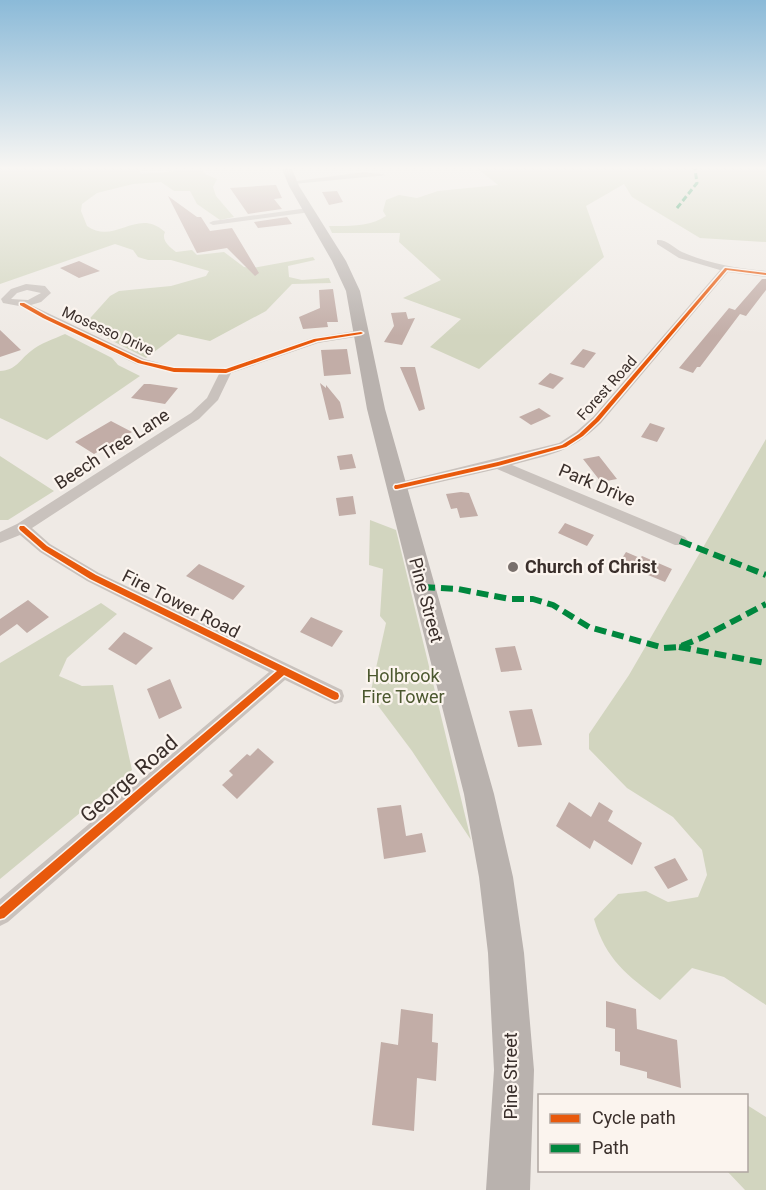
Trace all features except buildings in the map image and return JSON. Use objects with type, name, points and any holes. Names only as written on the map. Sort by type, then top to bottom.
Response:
[{"type":"main road","name":"Pine Street","points":[[317,225],[349,280],[376,409],[479,794],[496,877],[506,953],[514,1070],[508,1190]]},
{"type":"street","points":[[660,242],[678,254],[726,269],[766,274]]},
{"type":"street","name":"Forest Road","points":[[397,487],[564,446],[581,435],[658,351],[726,269]]},
{"type":"street","name":"Mosesso Drive","points":[[22,304],[45,318],[150,366],[174,370],[226,371],[316,340],[361,333]]},
{"type":"street","name":"Beech Tree Lane","points":[[0,538],[22,528],[195,417],[212,400],[226,371]]},
{"type":"street","name":"Park Drive","points":[[498,464],[680,541]]},
{"type":"street","name":"Fire Tower Road","points":[[22,528],[45,548],[93,577],[282,672],[335,696]]},
{"type":"street","name":"George Road","points":[[0,914],[282,672]]},
{"type":"green space","points":[[0,225],[86,225],[97,231],[107,232],[133,225],[153,225],[165,232],[165,241],[176,252],[192,250],[197,255],[224,252],[244,267],[252,268],[313,257],[315,260],[288,266],[289,277],[302,280],[329,278],[331,283],[292,284],[266,311],[210,341],[178,334],[146,358],[83,326],[110,296],[119,291],[171,286],[206,276],[209,271],[171,260],[148,260],[138,257],[133,250],[115,244],[0,284]]},
{"type":"green space","points":[[593,225],[604,257],[479,369],[430,347],[461,319],[403,298],[441,280],[399,242],[400,233],[332,233],[329,226]]},
{"type":"green space","points":[[678,225],[766,225],[766,242],[700,238]]},
{"type":"green space","points":[[65,334],[112,358],[118,365],[140,376],[47,440],[0,418],[0,371],[14,367],[35,348]]},
{"type":"green space","points":[[766,439],[766,1005],[724,977],[692,968],[660,1000],[619,966],[605,945],[594,919],[618,894],[646,891],[668,902],[698,897],[707,875],[702,850],[673,817],[627,788],[589,749],[589,734],[629,675]]},
{"type":"green space","points":[[0,456],[54,491],[8,520],[0,520]]},
{"type":"green space","name":"Holbrook Fire Tower","points":[[370,520],[396,530],[471,840],[412,751],[370,695],[386,623],[380,616],[383,569],[369,565]]},
{"type":"green space","points":[[101,603],[117,614],[67,658],[59,676],[82,686],[113,685],[132,770],[0,879],[0,663]]},
{"type":"green space","points":[[748,1106],[766,1117],[766,1190],[745,1190],[728,1172],[748,1172]]},
{"type":"marked path","points":[[680,541],[766,575]]},
{"type":"marked path","points":[[423,587],[458,589],[510,599],[533,599],[553,605],[589,627],[664,648],[679,647],[701,638],[766,604]]},
{"type":"marked path","points":[[679,647],[766,663]]},
{"type":"cycle path","points":[[397,487],[564,446],[581,435],[597,420],[726,269],[766,274]]},
{"type":"cycle path","points":[[22,304],[140,362],[174,370],[226,371],[316,340],[361,333]]},
{"type":"cycle path","points":[[22,528],[45,548],[93,577],[335,696]]},
{"type":"cycle path","points":[[0,914],[282,672]]},
{"type":"place","name":"Church of Christ","points":[[513,567]]}]
